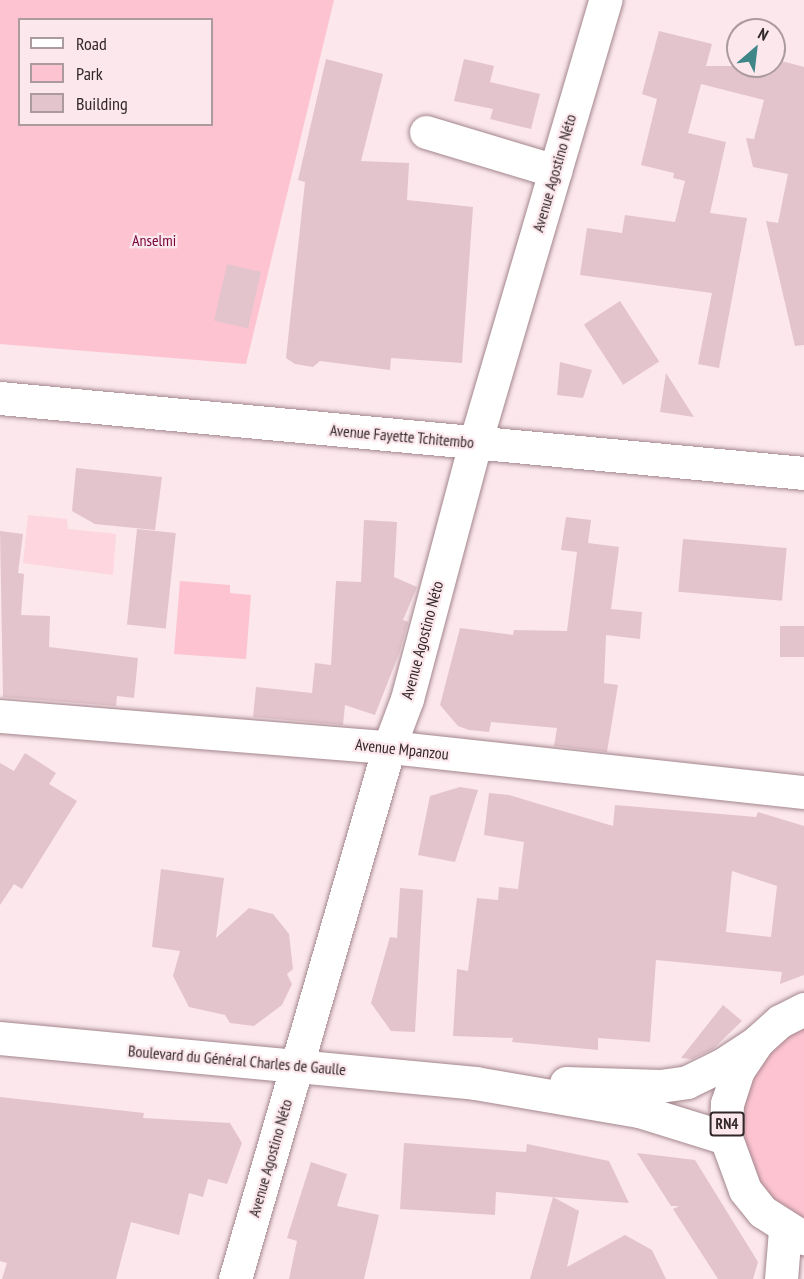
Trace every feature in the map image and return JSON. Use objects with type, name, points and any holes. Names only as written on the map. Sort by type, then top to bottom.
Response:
[{"type":"main road","name":"Avenue Agostino Néto","points":[[235,1279],[389,747],[407,699],[475,443],[605,0]]},
{"type":"main road","points":[[426,132],[555,171]]},
{"type":"main road","name":"Avenue Fayette Tchitembo","points":[[0,398],[804,473]]},
{"type":"main road","name":"Avenue Mpanzou","points":[[0,717],[389,747],[804,792]]},
{"type":"main road","name":"RN4","points":[[781,1279],[794,1234],[763,1212],[745,1190],[726,1138],[727,1103],[738,1070],[757,1042],[780,1021],[804,1010]]},
{"type":"main road","name":"Boulevard du Général Charles de Gaulle","points":[[0,1038],[297,1064],[475,1083],[639,1112],[726,1138]]},
{"type":"main road","name":"Boulevard du Général Charles de Gaulle","points":[[475,1083],[660,1086],[687,1082],[722,1065],[757,1042]]},
{"type":"shaded area","points":[[28,515],[67,519],[68,529],[116,534],[113,575],[23,563]]},
{"type":"green space","name":"Anselmi","points":[[0,0],[334,0],[246,364],[0,344]]},
{"type":"green space","points":[[180,581],[230,585],[230,593],[251,595],[246,659],[174,654]]},
{"type":"green space","points":[[804,1022],[804,1223],[760,1189],[738,1121],[744,1085],[762,1053]]},
{"type":"building","points":[[659,31],[712,44],[706,66],[726,66],[726,78],[786,78],[786,62],[804,67],[804,345],[795,346],[766,221],[778,223],[788,174],[753,167],[746,138],[754,139],[764,100],[701,84],[688,133],[726,142],[710,213],[747,218],[719,368],[698,364],[712,293],[580,275],[587,228],[622,233],[625,215],[675,222],[685,181],[673,178],[674,173],[641,165],[657,99],[642,94]]},
{"type":"building","points":[[326,59],[383,74],[361,161],[409,163],[407,200],[473,207],[462,363],[391,358],[390,370],[320,361],[313,367],[295,364],[286,358],[305,182],[298,180]]},
{"type":"building","points":[[464,59],[494,66],[490,82],[540,94],[531,129],[490,119],[493,109],[454,101]]},
{"type":"building","points":[[227,264],[261,272],[248,328],[214,321]]},
{"type":"building","points":[[620,301],[659,361],[623,385],[584,324]]},
{"type":"building","points":[[560,362],[592,370],[583,398],[557,395]]},
{"type":"building","points":[[666,373],[694,417],[660,412]]},
{"type":"building","points":[[76,468],[162,477],[155,530],[95,524],[72,511]]},
{"type":"building","points":[[566,517],[591,520],[588,543],[619,547],[611,609],[642,612],[640,639],[606,635],[604,683],[618,685],[607,752],[554,746],[557,728],[491,722],[489,732],[469,730],[458,726],[440,705],[460,628],[513,635],[514,630],[567,631],[577,552],[561,550]]},
{"type":"building","points":[[364,520],[397,522],[394,577],[417,587],[403,620],[408,622],[400,651],[375,715],[345,705],[343,725],[253,717],[256,687],[312,693],[315,663],[331,665],[336,581],[361,582]]},
{"type":"building","points":[[137,529],[176,533],[166,629],[127,624]]},
{"type":"building","points":[[0,531],[23,534],[18,573],[24,574],[21,615],[50,616],[49,647],[138,658],[134,698],[117,696],[116,706],[3,697]]},
{"type":"building","points":[[683,539],[787,548],[782,601],[678,592]]},
{"type":"building","points":[[780,626],[804,626],[804,657],[780,657]]},
{"type":"building","points":[[25,753],[56,773],[49,784],[77,801],[22,889],[14,884],[0,905],[0,763],[14,771]]},
{"type":"building","points":[[460,787],[478,790],[455,862],[418,855],[430,796]]},
{"type":"building","points":[[489,793],[509,795],[613,826],[615,805],[756,817],[758,812],[804,826],[804,975],[780,984],[782,972],[656,960],[650,1042],[598,1038],[598,1050],[512,1042],[513,1038],[453,1036],[457,969],[468,971],[477,898],[498,900],[499,887],[518,889],[524,842],[484,835]],"holes":[[[732,871],[777,886],[771,937],[726,932]]]},
{"type":"building","points":[[161,869],[224,878],[216,938],[249,908],[273,914],[289,934],[293,969],[287,974],[292,984],[282,1005],[254,1026],[230,1023],[225,1015],[189,1007],[173,976],[180,951],[152,947]]},
{"type":"building","points":[[400,888],[423,890],[415,1032],[391,1031],[371,1003],[390,937],[397,938]]},
{"type":"building","points":[[723,1005],[742,1021],[713,1049],[692,1059],[681,1058]]},
{"type":"building","points":[[0,1097],[144,1113],[143,1118],[230,1123],[242,1143],[227,1184],[208,1179],[203,1197],[189,1193],[179,1235],[131,1222],[116,1279],[2,1279],[7,1263],[0,1261]]},
{"type":"building","points":[[404,1143],[526,1152],[527,1144],[609,1161],[629,1203],[496,1192],[495,1215],[400,1209]]},
{"type":"building","points":[[637,1153],[695,1160],[758,1262],[753,1279],[718,1279],[673,1209],[679,1206],[671,1206]]},
{"type":"building","points":[[311,1162],[347,1174],[337,1206],[379,1215],[364,1279],[289,1279],[297,1241],[287,1238]]},
{"type":"building","points":[[553,1197],[579,1211],[567,1267],[625,1235],[652,1250],[666,1279],[530,1279]]}]
